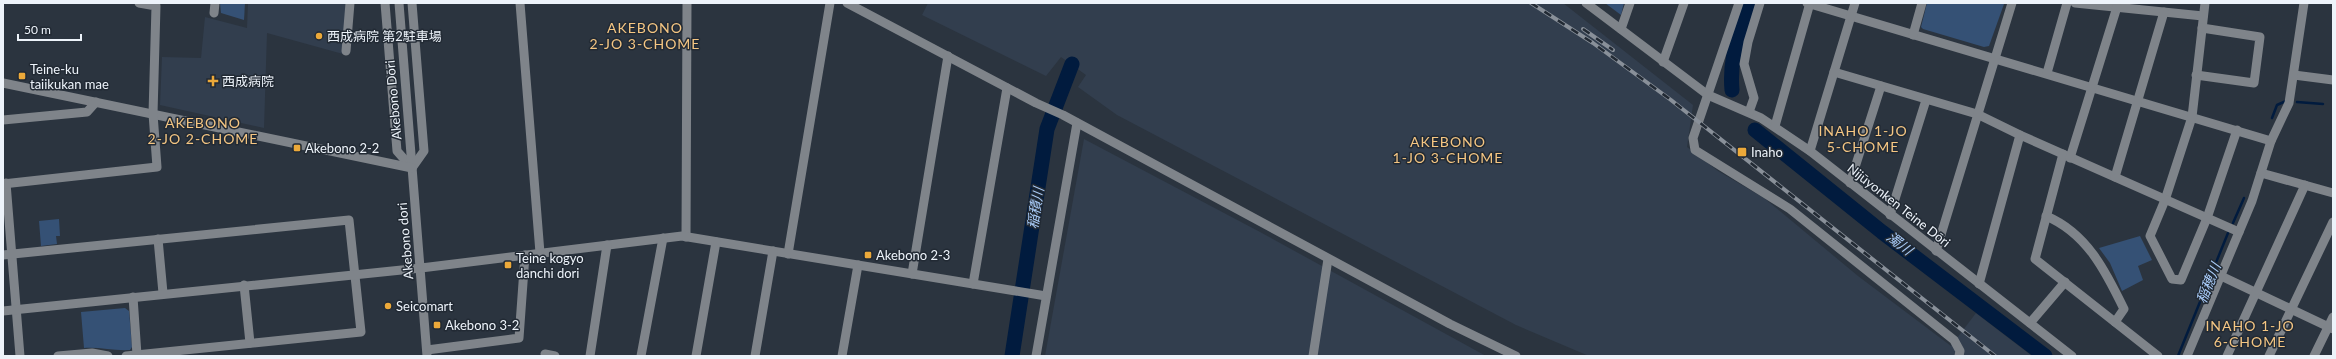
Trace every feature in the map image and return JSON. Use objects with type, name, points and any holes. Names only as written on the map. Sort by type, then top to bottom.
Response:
[{"type":"street","points":[[20,356],[16,309],[8,255],[4,183],[157,167],[152,114],[156,6],[139,3]]},
{"type":"street","points":[[214,13],[215,3]]},
{"type":"street","points":[[346,51],[350,3]]},
{"type":"street","points":[[385,3],[397,151],[412,168]]},
{"type":"street","name":"Akebono Dōri","points":[[399,3],[410,148]]},
{"type":"street","points":[[412,3],[424,151],[412,168]]},
{"type":"street","points":[[520,3],[540,253]]},
{"type":"street","points":[[686,237],[687,3]]},
{"type":"street","points":[[788,254],[830,3]]},
{"type":"street","points":[[848,3],[1007,88],[1064,115],[1450,324],[1516,356]]},
{"type":"street","name":"Nijūyonken Teine Dōri","points":[[1586,3],[1708,95],[1749,112],[1775,126],[1810,151],[2072,356]]},
{"type":"street","points":[[1621,29],[1630,3]]},
{"type":"street","points":[[1663,62],[1684,3]]},
{"type":"street","points":[[1739,3],[1693,138],[1695,150],[1790,209],[1954,340],[1960,351],[1959,356]]},
{"type":"street","points":[[1749,112],[1754,98],[1749,86],[1744,64],[1748,42],[1760,3]]},
{"type":"street","points":[[1775,126],[1809,3],[2271,141]]},
{"type":"street","points":[[1810,151],[1855,3]]},
{"type":"street","points":[[1913,35],[1922,3]]},
{"type":"street","points":[[1936,251],[2012,3]]},
{"type":"street","points":[[2047,73],[2067,3]]},
{"type":"street","points":[[2075,3],[2204,16]]},
{"type":"street","points":[[2205,3],[2192,117],[2165,200],[2150,236],[2172,279],[2181,280],[2207,218],[2237,130]]},
{"type":"street","points":[[2187,356],[2252,201],[2271,141],[2289,103],[2304,3]]},
{"type":"street","points":[[2117,7],[2092,88],[2046,216],[2035,259],[2158,356]]},
{"type":"street","points":[[2115,177],[2164,12]]},
{"type":"street","points":[[2196,75],[2254,83],[2260,37],[2202,28]]},
{"type":"street","points":[[912,274],[948,56]]},
{"type":"street","points":[[1834,72],[1977,114],[2020,135],[2239,232]]},
{"type":"street","points":[[2294,75],[2333,80]]},
{"type":"street","points":[[3,83],[412,168]]},
{"type":"street","points":[[1850,183],[1881,86]]},
{"type":"street","points":[[973,284],[1007,88]]},
{"type":"street","points":[[1890,215],[1926,100]]},
{"type":"street","points":[[3,120],[87,112],[96,102]]},
{"type":"street","points":[[1036,356],[1077,123]]},
{"type":"street","points":[[1979,284],[2020,135]]},
{"type":"street","name":"Akebono dori","points":[[410,148],[427,353]]},
{"type":"street","points":[[2261,173],[2333,193]]},
{"type":"street","points":[[2227,356],[2305,185]]},
{"type":"street","points":[[2046,216],[2056,220],[2080,238],[2102,263],[2124,308],[2115,322]]},
{"type":"street","points":[[8,255],[349,220],[361,332],[126,356]]},
{"type":"street","points":[[2269,356],[2333,222]]},
{"type":"street","points":[[3,311],[163,293],[421,268],[663,238],[686,237],[1046,296]]},
{"type":"street","points":[[641,356],[663,238]]},
{"type":"street","points":[[158,239],[163,293]]},
{"type":"street","points":[[696,356],[716,242]]},
{"type":"street","points":[[590,356],[607,245]]},
{"type":"street","points":[[755,356],[773,251]]},
{"type":"street","points":[[427,353],[518,338],[525,255]]},
{"type":"street","points":[[1313,356],[1328,259]]},
{"type":"street","points":[[842,356],[858,265]]},
{"type":"street","points":[[2220,276],[2331,328]]},
{"type":"street","points":[[2030,323],[2064,282]]},
{"type":"street","points":[[244,285],[250,343]]},
{"type":"street","points":[[133,297],[137,355]]},
{"type":"street","points":[[2314,356],[2331,328],[2333,317]]},
{"type":"street","points":[[58,356],[92,353],[108,356]]},
{"type":"street","points":[[545,354],[555,356]]},
{"type":"shaded area","points":[[220,3],[245,3],[244,20],[221,13]]},
{"type":"shaded area","name":"西成病院","points":[[248,3],[346,3],[343,54],[267,33],[264,128],[160,105],[162,57],[201,58],[205,17],[247,28]]},
{"type":"shaded area","points":[[928,3],[1563,3],[1693,105],[1687,147],[1718,171],[1764,198],[1858,276],[1951,346],[1976,313],[2032,356],[1589,356],[1516,325],[1117,115],[1078,87],[1086,75],[1061,57],[1046,76],[922,15]]},
{"type":"shaded area","points":[[1605,3],[1624,3],[1621,15]]},
{"type":"shaded area","points":[[1927,3],[2004,4],[1989,46],[1984,47],[1923,29],[1921,27]]},
{"type":"shaded area","points":[[1084,139],[1260,232],[1486,356],[1045,356]]},
{"type":"shaded area","points":[[59,219],[60,236],[56,236],[57,244],[41,246],[39,221]]},
{"type":"shaded area","points":[[2140,236],[2152,260],[2138,266],[2143,280],[2122,291],[2110,263],[2099,248]]},
{"type":"shaded area","points":[[125,308],[129,311],[132,347],[130,350],[84,348],[81,312]]},
{"type":"waterway","name":"濁川","points":[[1732,90],[1732,66],[1748,3]]},
{"type":"waterway","name":"稲積川","points":[[1012,356],[1047,129],[1072,64]]},
{"type":"waterway","name":"稲穂川","points":[[2272,118],[2277,105],[2286,101]]},
{"type":"waterway","name":"稲穂川","points":[[2297,102],[2323,104]]},
{"type":"waterway","name":"濁川","points":[[1755,130],[1882,232],[2045,356]]},
{"type":"waterway","name":"稲穂川","points":[[2233,223],[2244,198]]},
{"type":"waterway","name":"稲穂川","points":[[2178,356],[2228,233]]},
{"type":"railway","points":[[1531,3],[1593,43],[1671,100],[1995,356]]},
{"type":"railway","points":[[1583,29],[1613,50]]},
{"type":"place","name":"西成病院 第2駐車場","points":[[319,36]]},
{"type":"place","name":"Teine-ku taiikukan mae","points":[[22,76]]},
{"type":"place","name":"西成病院","points":[[213,81]]},
{"type":"place","name":"Akebono 2-2","points":[[297,148]]},
{"type":"place","name":"Inaho","points":[[1742,152]]},
{"type":"place","name":"Akebono 2-3","points":[[868,255]]},
{"type":"place","name":"Teine kogyo danchi dori","points":[[508,265]]},
{"type":"place","name":"Seicomart","points":[[388,306]]},
{"type":"place","name":"Akebono 3-2","points":[[437,325]]},
{"type":"district","name":"AKEBONO 2-JO 3-CHOME","points":[[645,36]]},
{"type":"district","name":"AKEBONO 2-JO 2-CHOME","points":[[203,130]]},
{"type":"district","name":"INAHO 1-JO 5-CHOME","points":[[1863,138]]},
{"type":"district","name":"AKEBONO 1-JO 3-CHOME","points":[[1448,150]]},
{"type":"district","name":"INAHO 1-JO 6-CHOME","points":[[2250,334]]}]
